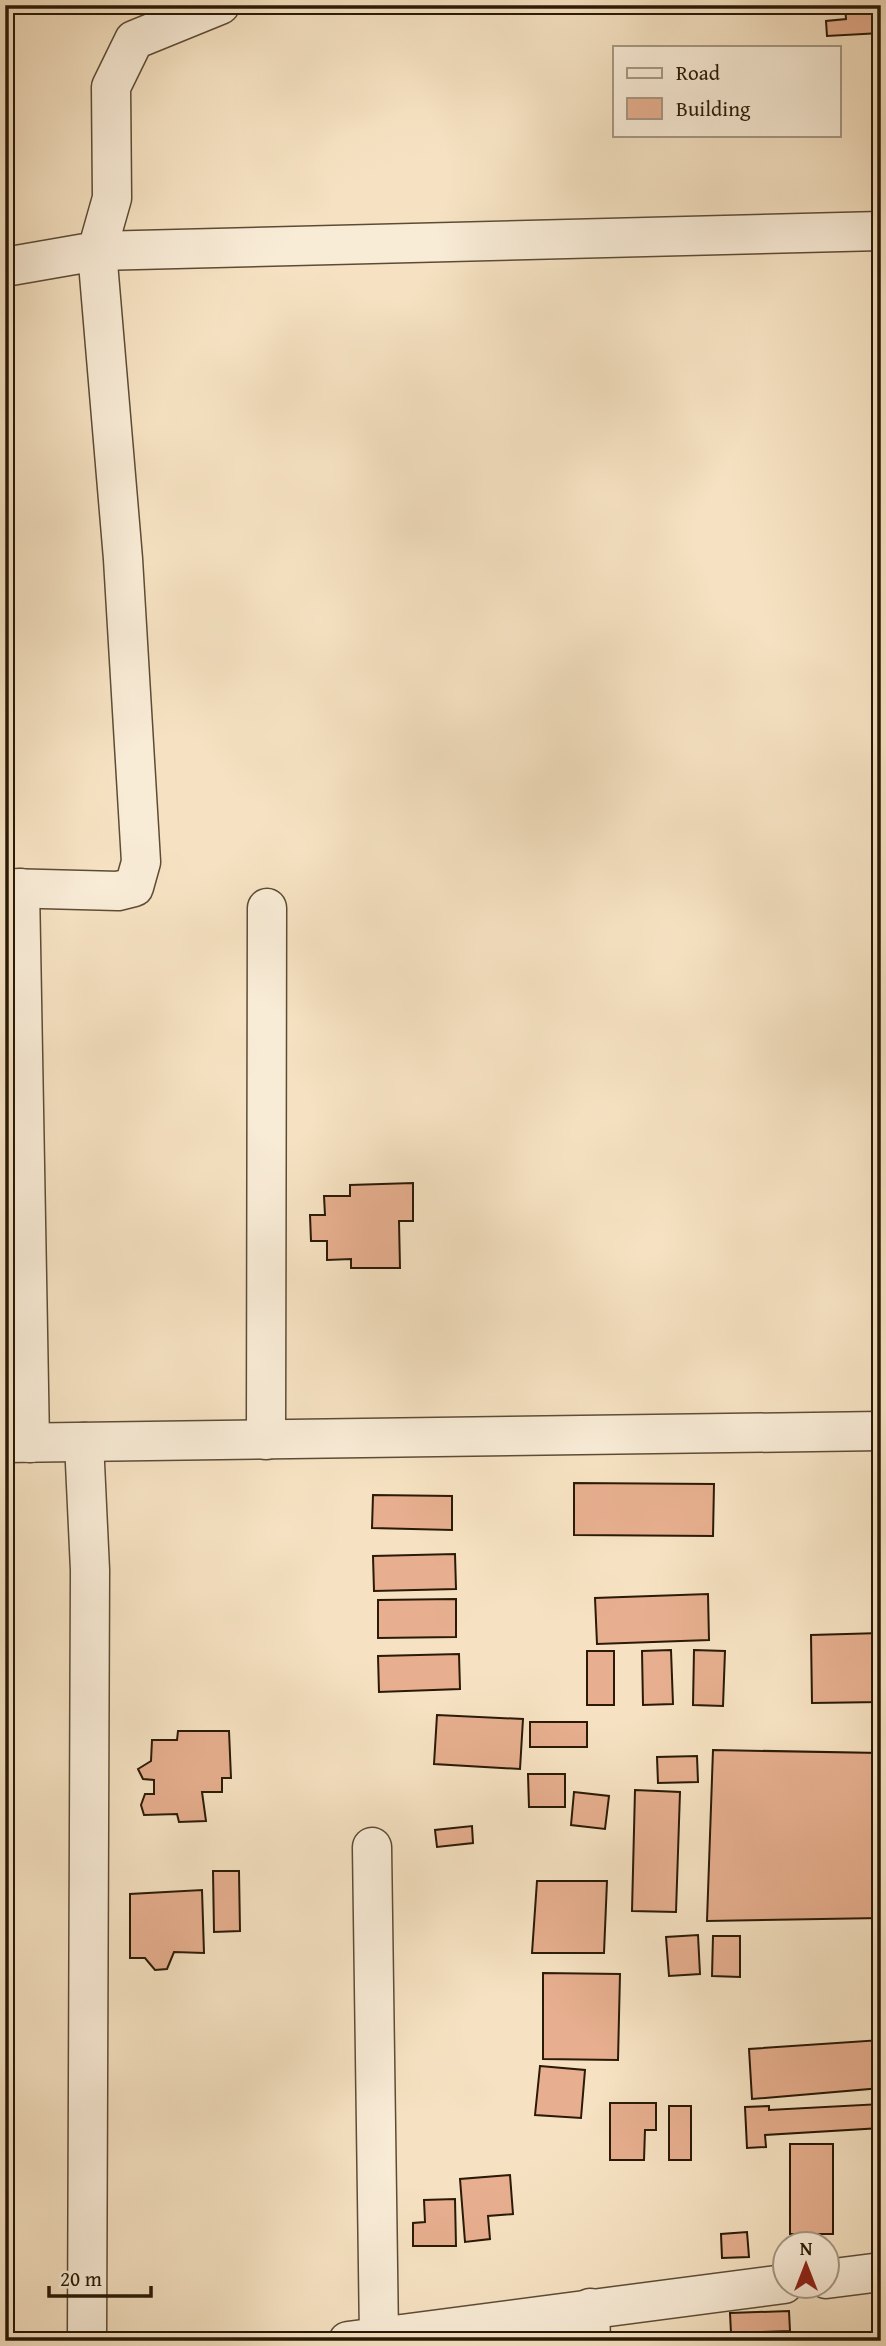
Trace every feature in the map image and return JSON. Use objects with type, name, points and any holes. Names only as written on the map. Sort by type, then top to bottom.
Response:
[{"type":"street","points":[[220,5],[134,40],[111,87],[112,198],[97,251],[123,559],[141,862],[134,887],[118,891],[13,888],[18,1443],[881,1431]]},
{"type":"street","points":[[5,267],[97,251],[881,231]]},
{"type":"street","points":[[266,1440],[267,908]]},
{"type":"street","points":[[84,1442],[90,1570],[87,2341]]},
{"type":"street","points":[[372,1847],[364,2339],[590,2324],[647,2304],[770,2286]]},
{"type":"street","points":[[840,2277],[881,2272]]},
{"type":"building","points":[[845,5],[881,5],[881,33],[827,36],[826,21],[846,19]]},
{"type":"building","points":[[413,1183],[413,1221],[399,1221],[400,1268],[351,1268],[351,1259],[327,1260],[327,1241],[311,1241],[310,1215],[325,1215],[324,1196],[350,1196],[350,1185]]},
{"type":"building","points":[[574,1483],[714,1484],[713,1536],[574,1535]]},
{"type":"building","points":[[373,1495],[452,1496],[452,1530],[372,1528]]},
{"type":"building","points":[[455,1554],[456,1589],[374,1591],[373,1556]]},
{"type":"building","points":[[708,1594],[709,1640],[597,1644],[595,1598]]},
{"type":"building","points":[[456,1599],[456,1637],[378,1638],[378,1600]]},
{"type":"building","points":[[881,1633],[881,1702],[812,1703],[811,1635]]},
{"type":"building","points":[[671,1650],[673,1704],[643,1705],[642,1651]]},
{"type":"building","points":[[694,1650],[725,1651],[723,1706],[693,1705]]},
{"type":"building","points":[[587,1651],[614,1651],[614,1705],[587,1705]]},
{"type":"building","points":[[459,1654],[460,1689],[379,1692],[378,1656]]},
{"type":"building","points":[[437,1715],[523,1719],[520,1769],[434,1764]]},
{"type":"building","points":[[530,1722],[587,1722],[587,1747],[530,1747]]},
{"type":"building","points":[[178,1731],[229,1731],[231,1778],[222,1778],[222,1792],[202,1792],[206,1821],[179,1822],[177,1814],[144,1815],[141,1805],[145,1794],[154,1794],[154,1780],[143,1779],[138,1769],[151,1761],[152,1740],[177,1740]]},
{"type":"building","points":[[713,1750],[881,1753],[881,1918],[707,1921]]},
{"type":"building","points":[[697,1756],[698,1782],[658,1783],[657,1757]]},
{"type":"building","points":[[528,1774],[565,1774],[565,1807],[529,1807]]},
{"type":"building","points":[[635,1790],[680,1792],[676,1912],[632,1911]]},
{"type":"building","points":[[574,1792],[609,1796],[605,1829],[571,1825]]},
{"type":"building","points":[[472,1826],[473,1843],[437,1847],[435,1830]]},
{"type":"building","points":[[213,1871],[239,1871],[240,1931],[214,1932]]},
{"type":"building","points":[[537,1881],[607,1881],[604,1953],[532,1953]]},
{"type":"building","points":[[202,1890],[204,1953],[174,1952],[167,1969],[155,1970],[145,1958],[130,1958],[130,1894]]},
{"type":"building","points":[[698,1935],[700,1974],[669,1976],[666,1937]]},
{"type":"building","points":[[713,1936],[740,1936],[740,1977],[712,1976]]},
{"type":"building","points":[[543,1973],[620,1974],[618,2060],[543,2059]]},
{"type":"building","points":[[881,2040],[881,2088],[752,2099],[749,2049]]},
{"type":"building","points":[[540,2066],[585,2070],[581,2118],[535,2115]]},
{"type":"building","points":[[610,2103],[656,2103],[656,2130],[645,2130],[644,2160],[610,2160]]},
{"type":"building","points":[[881,2104],[881,2128],[765,2135],[766,2147],[747,2148],[745,2107],[769,2106],[769,2110]]},
{"type":"building","points":[[669,2106],[691,2106],[691,2160],[669,2160]]},
{"type":"building","points":[[790,2144],[833,2144],[833,2230],[790,2230]]},
{"type":"building","points":[[510,2175],[513,2214],[488,2216],[490,2239],[465,2242],[460,2179]]},
{"type":"building","points":[[455,2199],[456,2246],[413,2246],[413,2223],[425,2222],[424,2200]]},
{"type":"building","points":[[747,2232],[749,2257],[722,2258],[721,2234]]},
{"type":"building","points":[[789,2311],[790,2331],[731,2333],[730,2313]]}]
